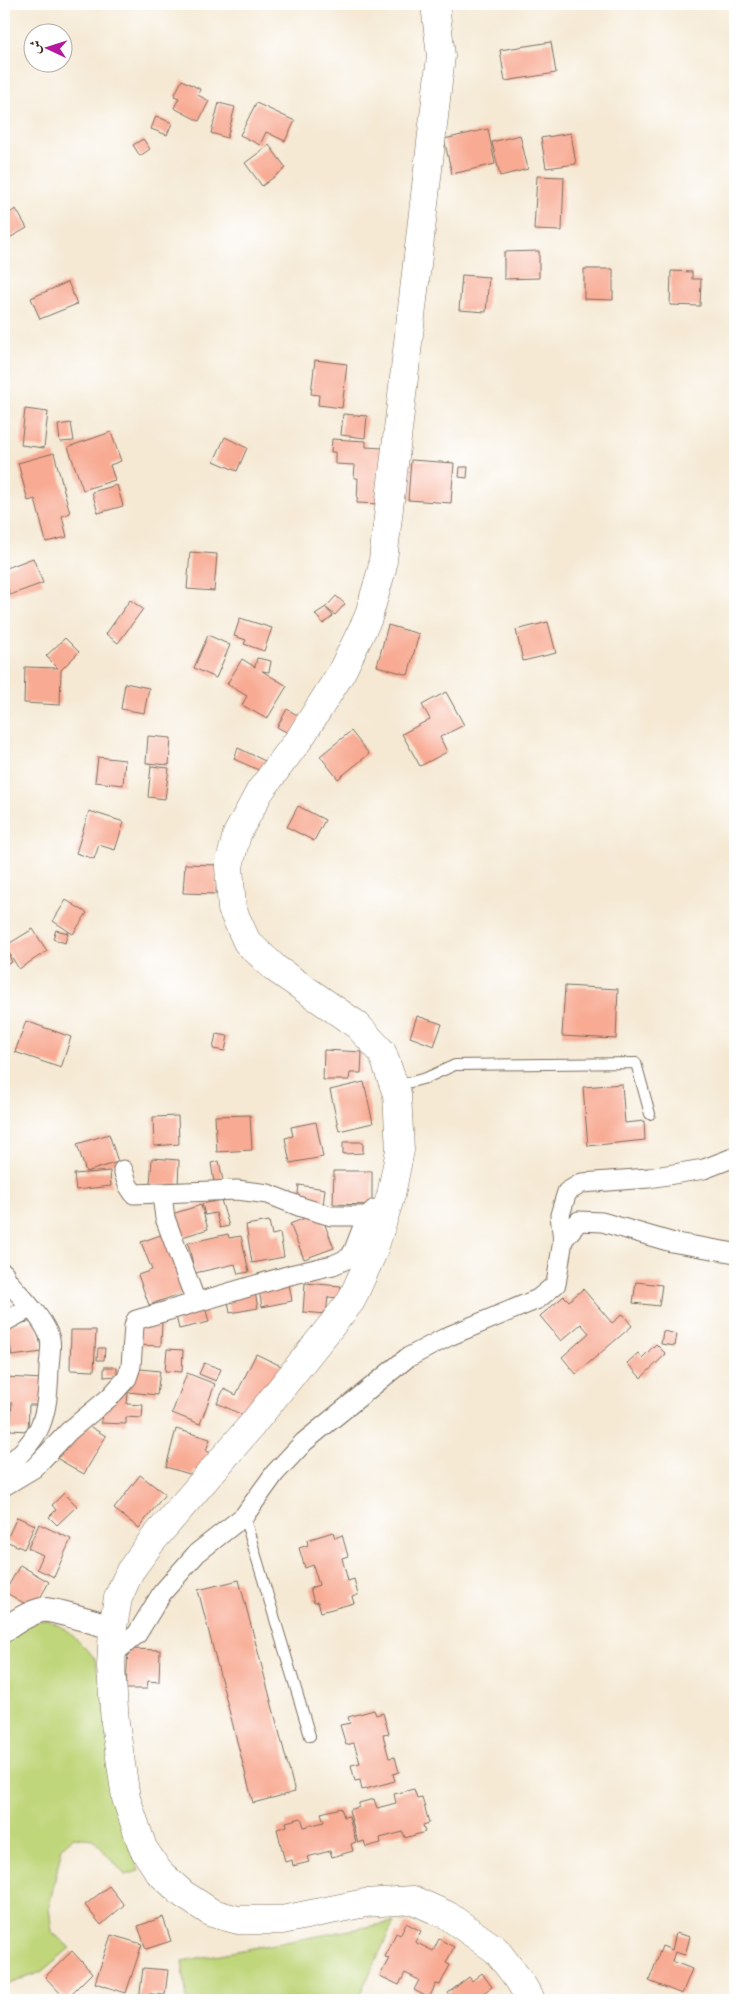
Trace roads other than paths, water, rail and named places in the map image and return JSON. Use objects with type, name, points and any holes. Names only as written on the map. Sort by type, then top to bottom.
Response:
[{"type":"main road","points":[[435,4],[441,56],[382,569],[368,618],[342,673],[300,738],[260,791],[237,834],[229,866],[232,909],[247,942],[276,969],[358,1025],[382,1052],[397,1094],[400,1150],[391,1195],[373,1252],[351,1301],[250,1426],[152,1541],[130,1571],[118,1598],[113,1628],[112,1655],[115,1723],[126,1798],[143,1848],[160,1872],[183,1894],[212,1913],[238,1920],[282,1920],[365,1903],[413,1900],[448,1915],[496,1950],[520,1980],[531,2000]]},
{"type":"street","points":[[112,1655],[137,1634],[162,1593],[197,1553],[244,1516],[275,1473],[304,1442],[407,1358],[449,1336],[538,1299],[556,1284],[563,1240],[560,1215],[567,1192],[582,1183],[649,1178],[704,1169],[735,1157]]},
{"type":"street","points":[[123,1170],[128,1185],[134,1194],[162,1195],[237,1190],[268,1194],[331,1216],[367,1216]]},
{"type":"street","points":[[162,1195],[165,1218],[196,1302]]},
{"type":"street","points":[[4,1486],[34,1468],[69,1431],[110,1397],[127,1378],[131,1366],[136,1320],[332,1265],[349,1258],[367,1216],[391,1195]]},
{"type":"street","points":[[563,1240],[579,1221],[602,1222],[671,1242],[735,1253]]},
{"type":"street","points":[[4,1273],[7,1280],[42,1322],[50,1339],[48,1386],[44,1414],[39,1431],[24,1452],[4,1468]]},
{"type":"street","points":[[4,1322],[30,1308]]},
{"type":"street","points":[[4,1630],[20,1619],[43,1609],[60,1612],[113,1628]]},
{"type":"lane","points":[[394,1086],[426,1078],[455,1065],[636,1063],[650,1114]]},
{"type":"lane","points":[[244,1516],[310,1736]]}]
